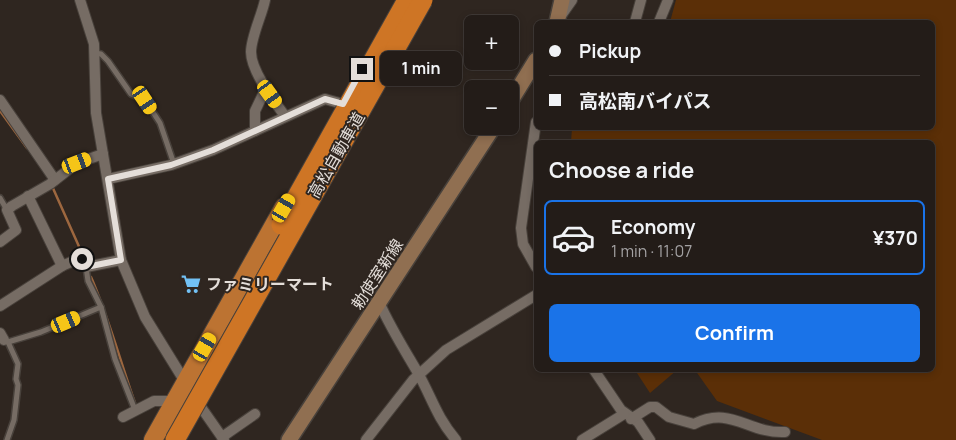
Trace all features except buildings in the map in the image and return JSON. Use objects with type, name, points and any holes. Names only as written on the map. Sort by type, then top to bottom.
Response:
[{"type":"highway","points":[[153,440],[400,0]]},
{"type":"highway","name":"高松自動車道","points":[[160,440],[407,0]]},
{"type":"highway","name":"高松自動車道","points":[[175,440],[423,0]]},
{"type":"highway","points":[[183,440],[432,0]]},
{"type":"main road","points":[[557,20],[562,0]]},
{"type":"main road","points":[[519,87],[534,63]]},
{"type":"main road","name":"勅使室新線","points":[[289,440],[488,135]]},
{"type":"street","points":[[80,0],[92,34],[94,97],[121,260],[145,317],[201,408],[223,439],[256,414]]},
{"type":"street","points":[[265,0],[250,52],[266,88],[285,116]]},
{"type":"street","points":[[558,20],[572,0]]},
{"type":"street","points":[[635,20],[638,4],[641,0]]},
{"type":"street","points":[[660,20],[668,0]]},
{"type":"street","points":[[255,131],[255,111],[266,88]]},
{"type":"street","points":[[108,179],[174,164],[255,131],[325,99],[343,104]]},
{"type":"street","points":[[0,100],[53,182]]},
{"type":"street","points":[[534,264],[523,244],[521,228],[535,130]]},
{"type":"street","points":[[0,242],[16,230],[7,210],[53,182],[77,163],[103,154]]},
{"type":"street","points":[[28,196],[62,266]]},
{"type":"street","points":[[0,306],[62,266],[80,258],[86,267],[121,260]]},
{"type":"street","points":[[366,440],[419,374],[446,350],[534,295]]},
{"type":"street","points":[[379,302],[402,348],[419,374],[440,421],[456,440]]},
{"type":"street","points":[[595,372],[628,416],[638,422],[650,440]]},
{"type":"street","points":[[123,417],[154,401],[175,401]]},
{"type":"street","points":[[582,440],[628,416],[650,407],[656,407],[669,417],[694,424],[707,417],[729,417],[756,428],[774,432],[785,432]]},
{"type":"lane","points":[[94,53],[101,54],[108,61],[131,94],[145,100],[160,123],[174,164]]},
{"type":"lane","points":[[0,198],[7,210]]},
{"type":"lane","points":[[86,267],[88,281],[101,307],[116,359],[134,410]]},
{"type":"lane","points":[[7,440],[14,420],[18,364],[4,338],[41,332],[101,307]]},
{"type":"shaded area","points":[[676,0],[956,0],[956,440],[822,440],[717,401],[696,372],[935,372],[935,140],[571,140],[572,130],[935,130],[935,20],[671,20]]},
{"type":"shaded area","points":[[636,372],[675,372],[650,393]]},
{"type":"waterway","points":[[0,111],[27,148]]},
{"type":"waterway","points":[[52,186],[81,251]]},
{"type":"waterway","points":[[91,277],[135,403]]},
{"type":"place","name":"ファミリーマート","points":[[191,284]]},
{"type":"route","points":[[82,259],[86,267],[121,260],[108,179],[171,165],[213,150],[325,99],[329,98],[343,104],[362,69]]}]
